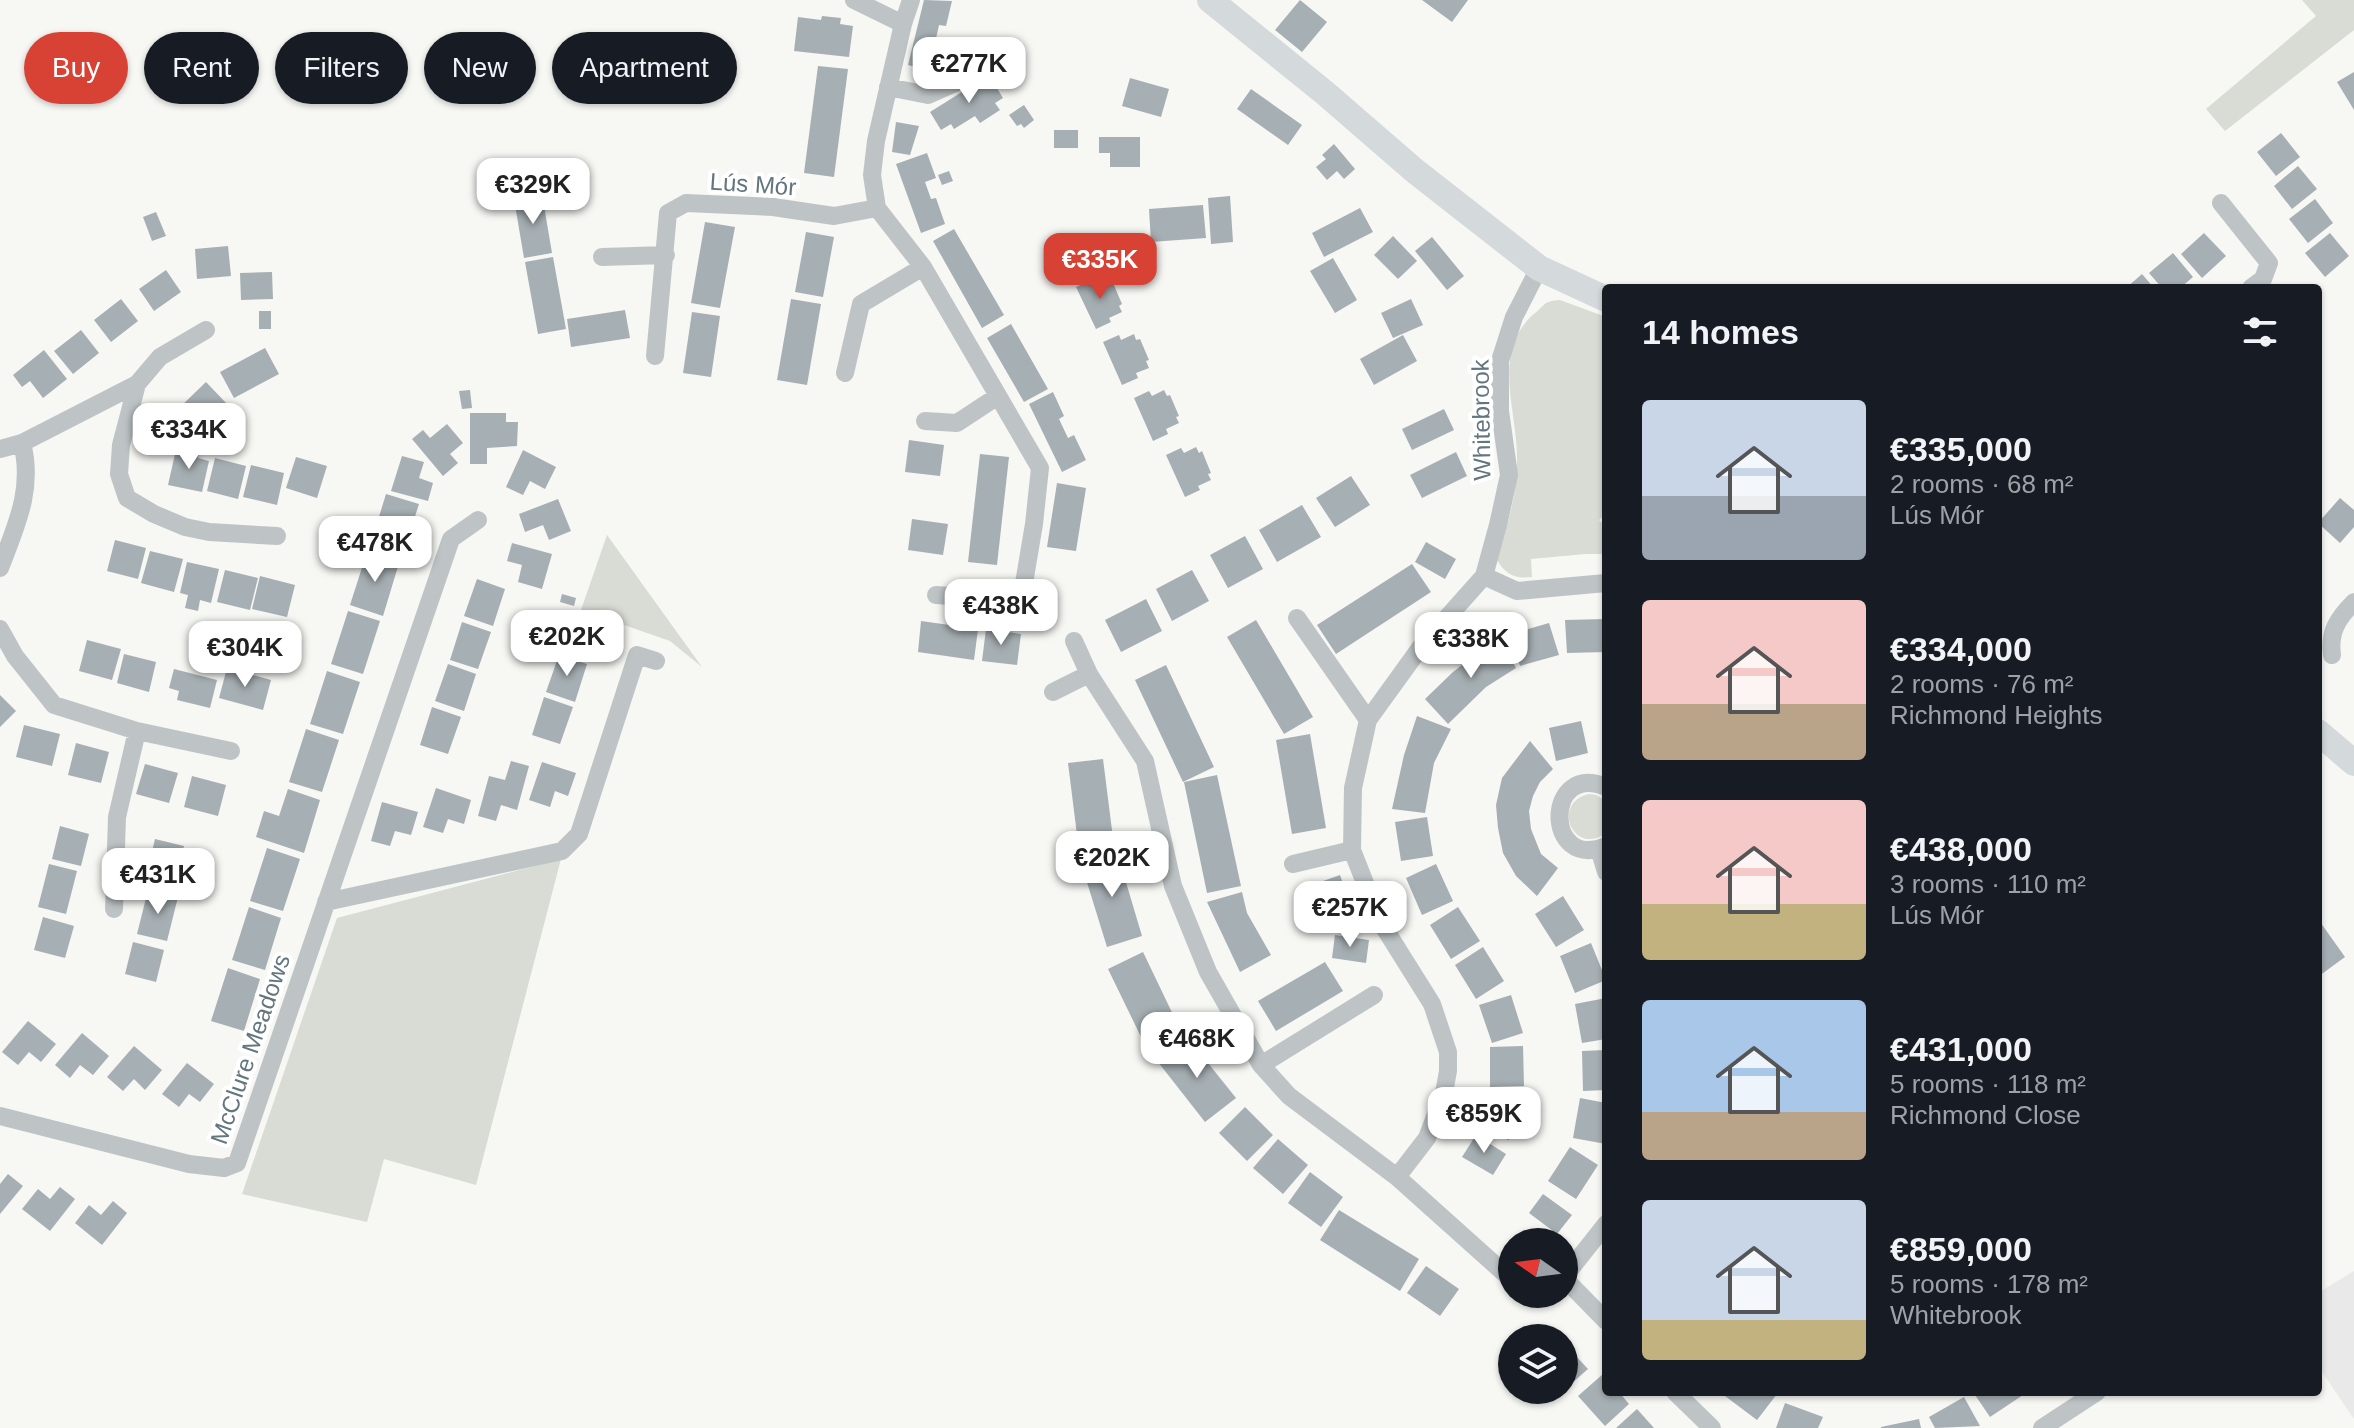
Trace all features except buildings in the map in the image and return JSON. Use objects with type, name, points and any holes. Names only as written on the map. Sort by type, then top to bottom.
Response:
[{"type":"street","points":[[854,0],[903,24]]},
{"type":"street","points":[[911,0],[876,141],[872,175],[877,208],[923,267],[1040,468],[1021,601],[936,595]]},
{"type":"street","points":[[1210,0],[1415,171],[1539,268],[1602,297]]},
{"type":"street","points":[[888,87],[928,95],[957,82]]},
{"type":"street","name":"Lús Mór","points":[[655,356],[668,213],[686,203],[773,207],[834,216],[877,208]]},
{"type":"street","points":[[2221,203],[2269,263],[2263,279],[2256,284]]},
{"type":"street","points":[[602,257],[666,255]]},
{"type":"street","points":[[845,373],[861,304],[923,267]]},
{"type":"street","name":"Whitebrook","points":[[1397,1177],[1427,1138],[1444,1093],[1448,1052],[1432,1004],[1380,921],[1352,850],[1353,788],[1368,720],[1420,648],[1484,576],[1509,475],[1500,411],[1500,361],[1514,317],[1539,268]]},
{"type":"street","points":[[0,449],[22,443],[137,384],[160,357],[206,330]]},
{"type":"street","points":[[137,384],[121,445],[119,474],[127,498],[185,527],[209,532],[277,536]]},
{"type":"street","points":[[925,421],[957,423],[998,396]]},
{"type":"street","points":[[0,568],[21,514],[28,466],[22,443]]},
{"type":"street","name":"McClure Meadows","points":[[0,1116],[189,1164],[224,1168],[237,1163],[451,539],[478,520]]},
{"type":"street","points":[[1484,576],[1517,591],[1602,583]]},
{"type":"street","points":[[2332,655],[2329,637],[2345,610],[2354,602]]},
{"type":"street","points":[[1297,618],[1368,720]]},
{"type":"street","points":[[0,629],[15,656],[54,705],[137,731],[231,751]]},
{"type":"street","points":[[1074,641],[1089,674],[1145,761],[1173,886],[1208,972],[1261,1065],[1289,1096],[1397,1177],[1498,1267]]},
{"type":"street","points":[[326,902],[562,851],[579,834],[637,655],[656,661]]},
{"type":"street","points":[[1053,692],[1089,674]]},
{"type":"street","points":[[114,909],[117,817],[137,731]]},
{"type":"street","points":[[2322,735],[2354,763]]},
{"type":"street","points":[[1602,786],[1590,783],[1570,791],[1558,810],[1558,821],[1561,832],[1577,847],[1588,850],[1602,848]]},
{"type":"street","points":[[1293,864],[1352,850]]},
{"type":"street","points":[[1261,1065],[1374,995]]},
{"type":"street","points":[[1578,1260],[1602,1229]]},
{"type":"street","points":[[1578,1292],[1602,1317]]},
{"type":"street","points":[[1679,1396],[1712,1428]]},
{"type":"street","points":[[2042,1428],[2091,1396]]},
{"type":"shaded area","points":[[2302,0],[2354,0],[2354,30],[2225,131],[2206,109],[2316,16]]},
{"type":"shaded area","points":[[1560,300],[1602,316],[1602,517],[1599,520],[1602,523],[1602,554],[1531,559],[1532,577],[1521,577],[1512,575],[1497,560],[1517,476],[1510,364],[1513,346],[1521,329],[1551,301]]},
{"type":"shaded area","points":[[607,535],[702,667],[670,641],[581,610]]},
{"type":"shaded area","points":[[1589,794],[1602,799],[1602,835],[1594,839],[1576,834],[1569,817],[1577,799]]},
{"type":"shaded area","points":[[561,859],[476,1185],[384,1159],[367,1222],[242,1194],[337,918]]},
{"type":"shaded area","points":[[2354,1271],[2354,1419],[2322,1372],[2322,1291]]}]
